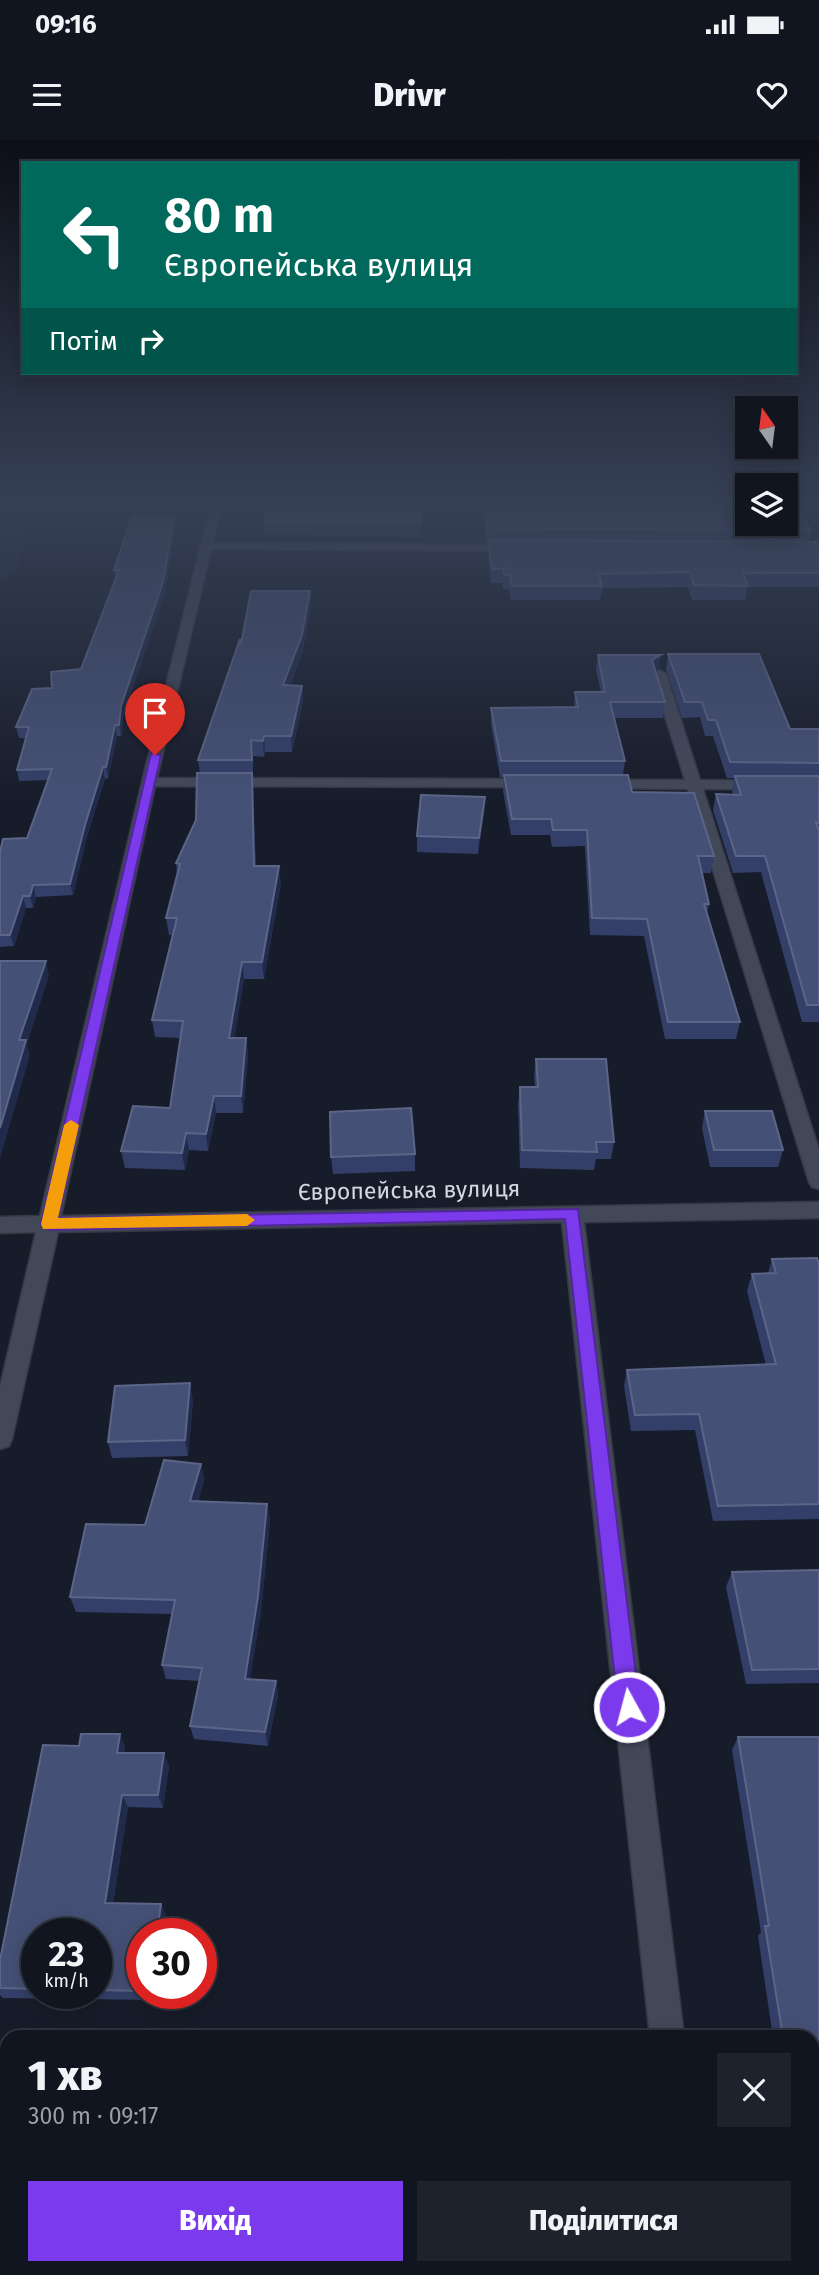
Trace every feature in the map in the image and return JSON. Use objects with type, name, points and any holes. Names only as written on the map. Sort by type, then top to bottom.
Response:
[{"type":"street","points":[[0,1439],[191,601]]},
{"type":"street","points":[[659,674],[819,1182]]},
{"type":"street","points":[[149,782],[553,783]]},
{"type":"street","points":[[581,783],[781,785]]},
{"type":"street","name":"Європейська вулиця","points":[[0,1225],[819,1210]]},
{"type":"street","points":[[572,1213],[666,2030]]},
{"type":"building","points":[[107,601],[157,601],[121,706],[119,725],[115,725],[106,767],[103,767],[85,825],[70,884],[33,885],[30,896],[23,896],[10,935],[0,935],[0,852],[3,839],[27,838],[52,769],[17,770],[29,727],[16,727],[32,689],[52,688],[51,672],[81,669]]},
{"type":"building","points":[[249,601],[308,601],[302,635],[283,685],[302,686],[291,736],[264,736],[263,741],[251,740],[252,760],[198,760],[240,639],[241,645]]},
{"type":"building","points":[[668,654],[759,654],[790,729],[819,729],[819,763],[730,762],[716,720],[708,720],[702,702],[685,702]]},
{"type":"building","points":[[598,655],[661,655],[652,660],[665,702],[610,702],[625,761],[501,761],[491,708],[578,707],[575,692],[605,692]]},
{"type":"building","points":[[197,773],[252,773],[254,866],[279,866],[262,962],[242,962],[229,1038],[246,1038],[241,1096],[214,1096],[206,1134],[186,1133],[182,1153],[121,1151],[133,1106],[170,1108],[183,1021],[152,1020],[177,918],[166,918],[180,864],[176,863],[196,820]]},
{"type":"building","points":[[504,775],[628,775],[632,792],[694,793],[714,856],[698,856],[709,904],[704,904],[740,1022],[668,1022],[647,919],[592,918],[587,830],[553,830],[551,819],[512,819]]},
{"type":"building","points":[[735,776],[819,776],[819,823],[816,822],[819,831],[819,1005],[807,1005],[765,856],[736,856],[716,794],[741,795]]},
{"type":"building","points":[[421,795],[485,797],[479,838],[417,836]]},
{"type":"building","points":[[0,961],[46,961],[19,1040],[26,1040],[0,1128]]},
{"type":"building","points":[[536,1059],[606,1059],[614,1142],[596,1142],[597,1152],[522,1150],[520,1087],[538,1087]]},
{"type":"building","points":[[411,1108],[415,1154],[331,1157],[330,1112]]},
{"type":"building","points":[[705,1111],[772,1111],[783,1150],[714,1150]]},
{"type":"building","points":[[817,1258],[819,1504],[718,1506],[699,1414],[635,1415],[627,1370],[776,1364],[752,1274],[776,1273],[772,1259]]},
{"type":"building","points":[[190,1383],[185,1440],[108,1442],[115,1386]]},
{"type":"building","points":[[164,1460],[201,1464],[190,1501],[267,1504],[258,1596],[245,1679],[276,1681],[265,1732],[190,1726],[202,1668],[162,1665],[175,1600],[70,1597],[86,1524],[145,1525]]},
{"type":"building","points":[[819,1570],[819,1669],[752,1670],[732,1572]]},
{"type":"building","points":[[81,1734],[120,1734],[117,1753],[164,1753],[158,1795],[122,1795],[105,1903],[161,1904],[159,1918],[126,1918],[126,1991],[112,1990],[112,1918],[21,1918],[21,1989],[0,1988],[0,1960],[43,1745],[79,1746]]},
{"type":"building","points":[[738,1737],[819,1737],[819,2030],[782,2030],[765,1926],[769,1926]]},
{"type":"slow traffic","points":[[71,1125],[49,1224],[247,1220]]},
{"type":"route","points":[[155,755],[49,1224],[572,1213],[629,1707]]}]
